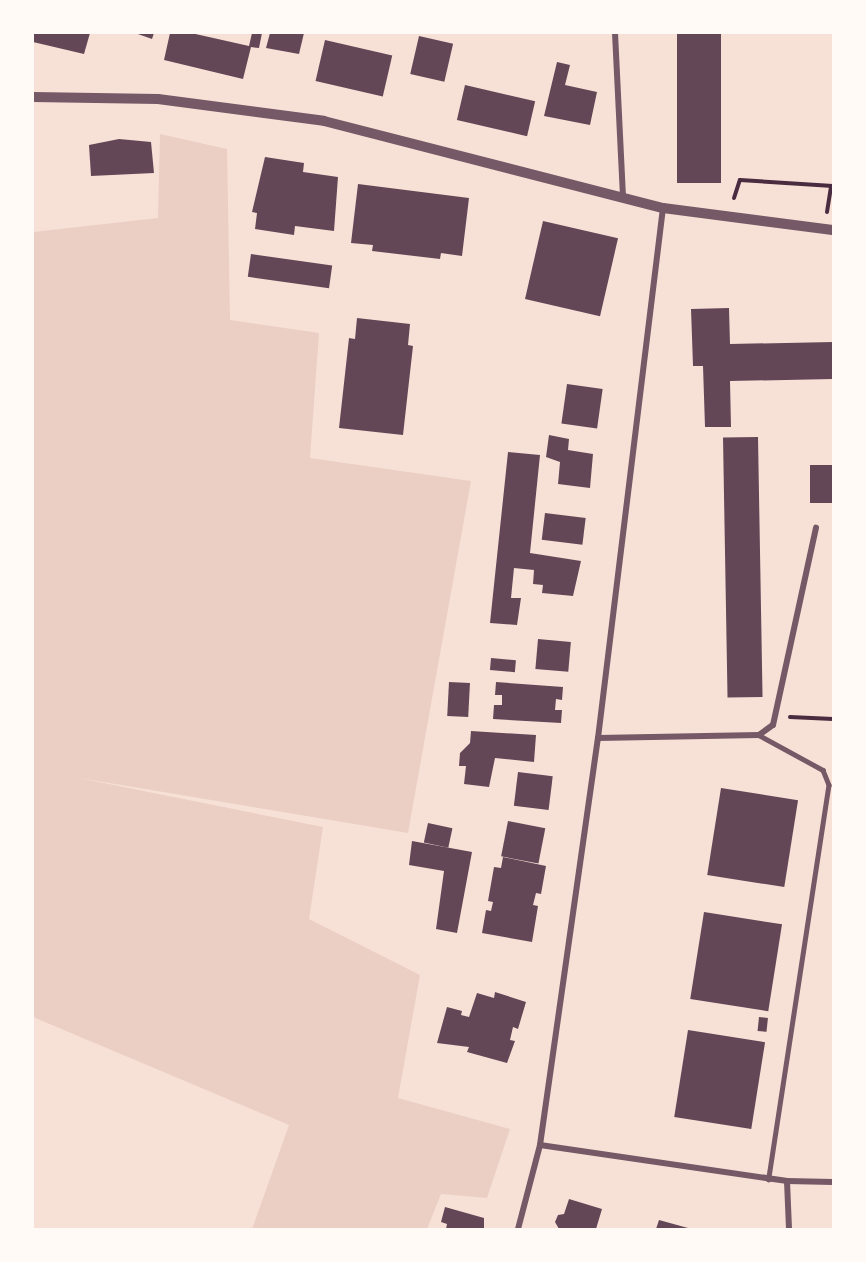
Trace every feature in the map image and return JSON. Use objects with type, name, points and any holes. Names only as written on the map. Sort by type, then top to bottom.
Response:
[{"type":"street","points":[[615,33],[623,198]]},
{"type":"street","points":[[33,98],[158,99],[324,121],[663,208],[828,229]]},
{"type":"street","points":[[518,1229],[540,1145],[598,738],[663,208]]},
{"type":"street","points":[[598,738],[759,735],[772,725],[816,528]]},
{"type":"street","points":[[540,1145],[770,1179],[833,1182]]},
{"type":"street","points":[[787,1181],[789,1229]]},
{"type":"lane","points":[[759,735],[823,770],[829,785],[770,1179]]},
{"type":"path","points":[[726,197],[737,198],[741,180],[832,186],[828,229]]},
{"type":"path","points":[[774,717],[833,719]]},
{"type":"shaded area","points":[[160,134],[227,149],[230,320],[319,333],[310,458],[471,481],[408,833],[79,778],[323,827],[309,919],[420,975],[398,1098],[510,1129],[487,1198],[441,1194],[427,1229],[252,1229],[289,1125],[33,1017],[33,232],[158,218]]},
{"type":"building","points":[[33,33],[90,33],[84,54],[33,42]]},
{"type":"building","points":[[135,33],[154,33],[152,39]]},
{"type":"building","points":[[170,33],[191,33],[249,46],[252,33],[262,33],[259,48],[251,47],[243,79],[164,60]]},
{"type":"building","points":[[270,33],[304,33],[299,54],[266,48]]},
{"type":"building","points":[[677,33],[721,33],[721,183],[677,183]]},
{"type":"building","points":[[419,36],[453,44],[444,82],[410,74]]},
{"type":"building","points":[[325,40],[392,56],[383,96],[316,81]]},
{"type":"building","points":[[557,62],[570,65],[565,85],[597,92],[590,125],[544,116]]},
{"type":"building","points":[[465,85],[535,101],[527,136],[457,120]]},
{"type":"building","points":[[119,139],[151,142],[154,173],[91,176],[89,145]]},
{"type":"building","points":[[265,157],[304,163],[303,172],[338,177],[334,231],[295,226],[294,235],[255,229],[257,213],[252,212]]},
{"type":"building","points":[[358,184],[469,198],[462,256],[441,253],[440,259],[372,251],[373,245],[351,243]]},
{"type":"building","points":[[543,221],[618,238],[600,316],[525,299]]},
{"type":"building","points":[[251,254],[332,265],[329,288],[248,277]]},
{"type":"building","points":[[729,308],[730,344],[833,342],[833,379],[730,381],[731,427],[705,427],[703,366],[693,366],[691,309]]},
{"type":"building","points":[[357,318],[410,324],[408,345],[413,346],[403,435],[339,428],[349,338],[355,339]]},
{"type":"building","points":[[567,384],[603,389],[597,429],[561,424]]},
{"type":"building","points":[[549,435],[569,439],[568,450],[593,454],[590,488],[558,484],[560,462],[546,457]]},
{"type":"building","points":[[758,437],[763,697],[728,698],[723,438]]},
{"type":"building","points":[[508,452],[540,455],[530,553],[581,561],[573,596],[542,593],[543,585],[533,584],[534,570],[514,568],[511,598],[521,598],[517,625],[490,623]]},
{"type":"building","points":[[810,465],[833,465],[833,503],[810,503]]},
{"type":"building","points":[[545,513],[586,518],[582,545],[542,540]]},
{"type":"building","points":[[538,639],[571,642],[568,672],[535,669]]},
{"type":"building","points":[[491,658],[516,660],[515,672],[490,670]]},
{"type":"building","points":[[449,682],[470,683],[468,717],[447,716]]},
{"type":"building","points":[[496,682],[563,687],[562,700],[556,699],[555,710],[562,710],[561,723],[493,719],[494,705],[502,705],[502,695],[495,695]]},
{"type":"building","points":[[471,731],[536,735],[534,762],[495,758],[489,787],[464,784],[466,766],[459,766],[460,753],[470,743]]},
{"type":"building","points":[[518,772],[553,776],[549,810],[514,806]]},
{"type":"building","points":[[721,788],[798,800],[784,887],[707,875]]},
{"type":"building","points":[[508,821],[545,828],[538,864],[501,856]]},
{"type":"building","points":[[428,823],[452,828],[448,848],[424,843]]},
{"type":"building","points":[[412,841],[472,852],[457,933],[436,929],[444,871],[409,865]]},
{"type":"building","points":[[503,857],[546,866],[541,894],[536,893],[533,905],[538,906],[532,942],[482,933],[486,910],[491,911],[493,902],[488,901],[494,867],[501,868]]},
{"type":"building","points":[[704,912],[782,924],[768,1011],[690,999]]},
{"type":"building","points":[[495,992],[526,1002],[518,1029],[513,1027],[510,1040],[515,1041],[507,1063],[467,1052],[469,1047],[437,1043],[447,1007],[462,1011],[461,1015],[469,1017],[477,993],[494,998]]},
{"type":"building","points":[[759,1017],[768,1018],[766,1032],[758,1031]]},
{"type":"building","points":[[688,1030],[765,1042],[751,1129],[674,1117]]},
{"type":"building","points":[[569,1199],[602,1209],[596,1229],[559,1229],[555,1222],[558,1215],[564,1214]]},
{"type":"building","points":[[445,1207],[484,1218],[484,1229],[446,1229],[447,1224],[441,1222]]},
{"type":"building","points":[[659,1220],[688,1228],[688,1229],[656,1229]]}]
